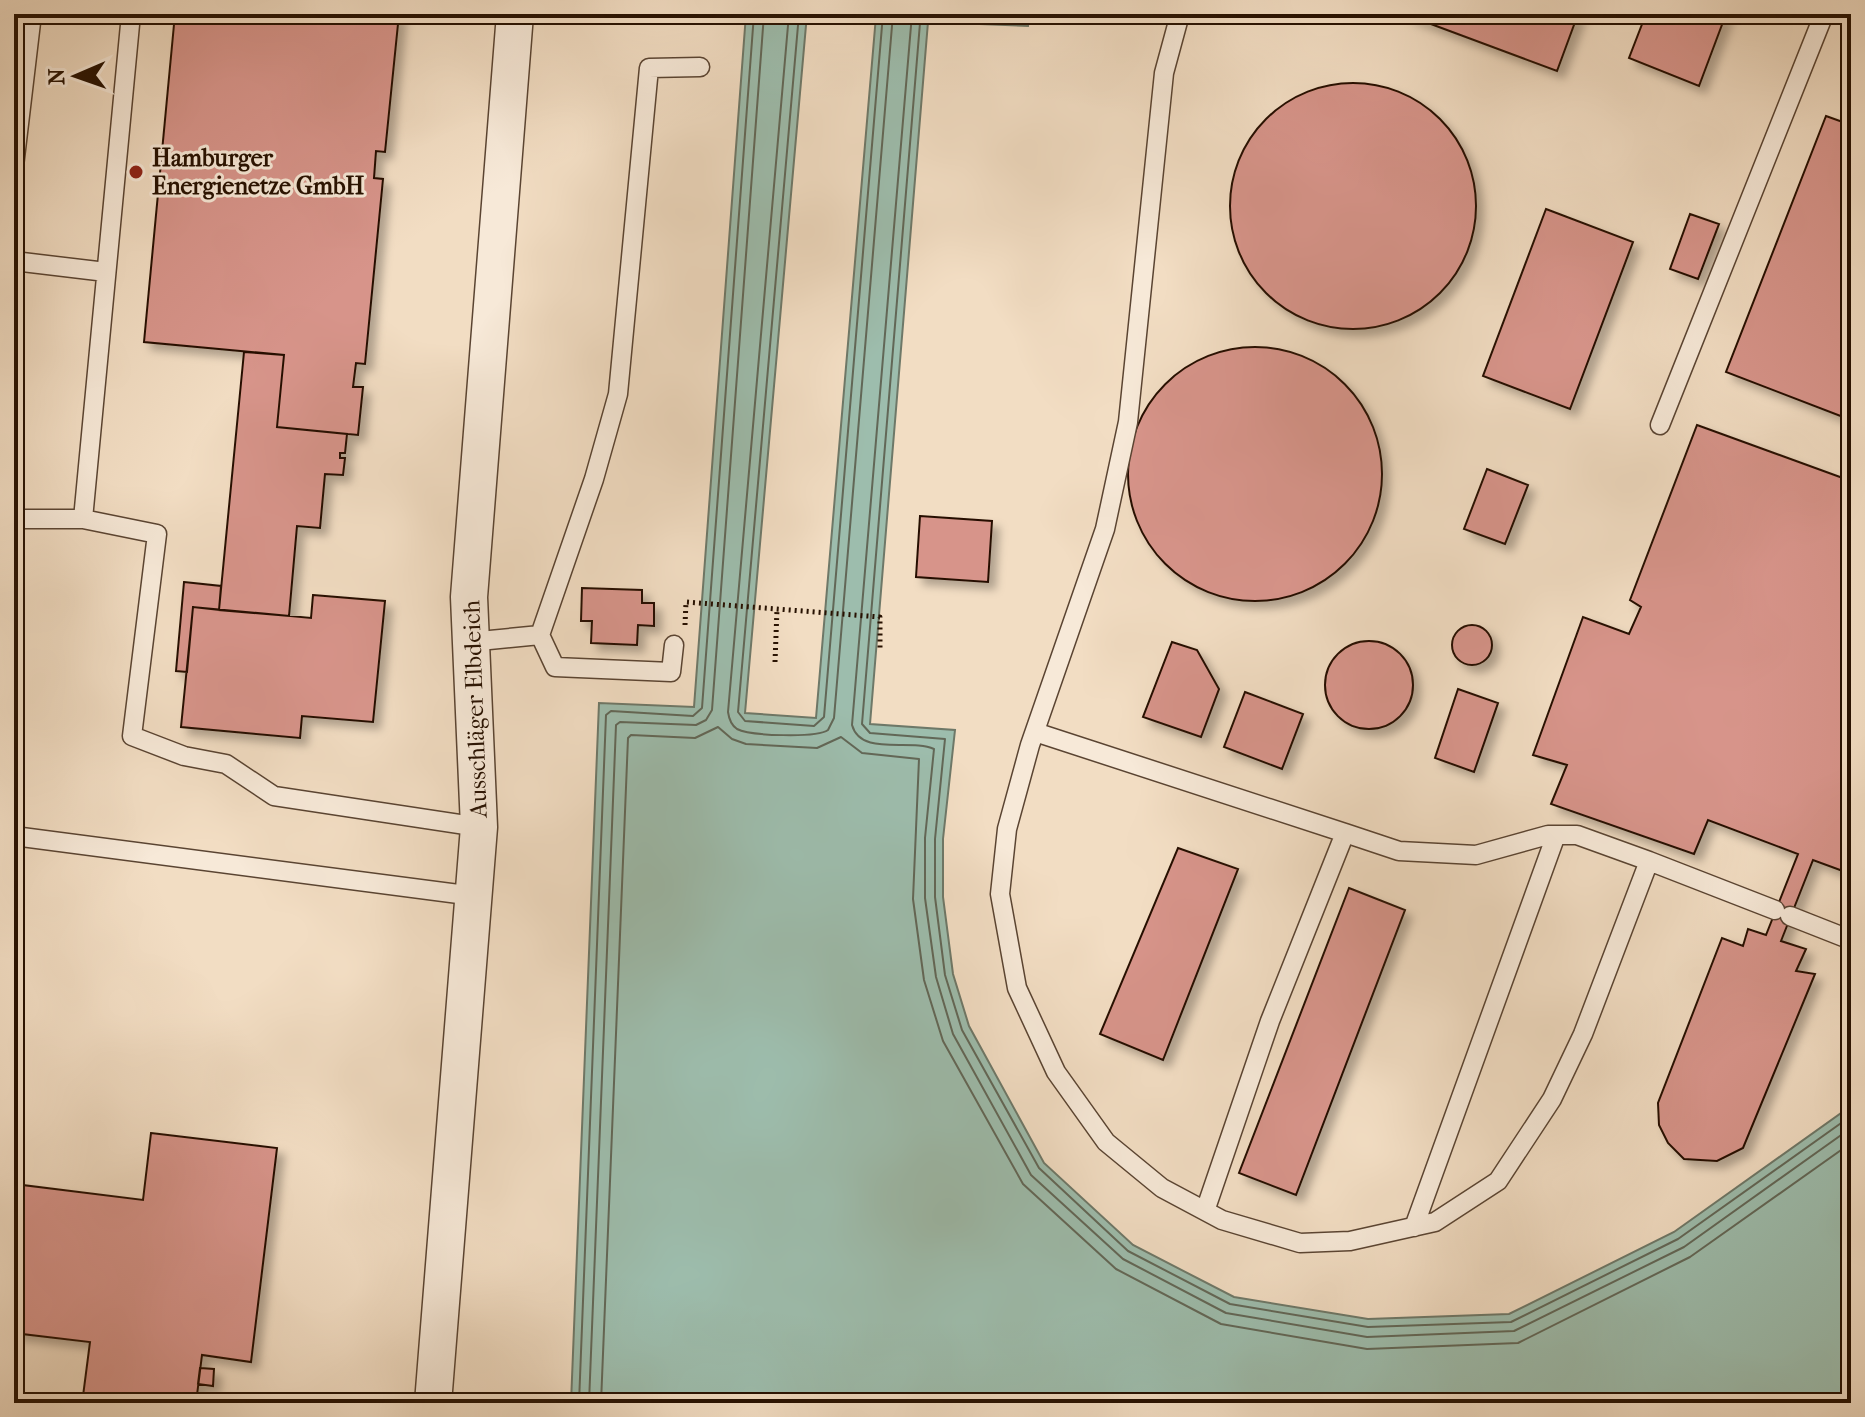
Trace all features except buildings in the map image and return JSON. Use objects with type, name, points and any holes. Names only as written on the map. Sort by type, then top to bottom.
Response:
[{"type":"street","name":"Ausschläger Elbdeich","points":[[433,1403],[479,827],[469,642],[472,547],[515,14]]},
{"type":"lane","points":[[14,166],[32,14]]},
{"type":"lane","points":[[83,519],[131,14]]},
{"type":"lane","points":[[1180,14],[1164,73],[1154,148],[1128,422],[1105,529],[1035,732],[1007,829],[1000,894],[1017,988],[1056,1072],[1106,1142],[1162,1188],[1222,1220],[1300,1243],[1350,1241],[1435,1222],[1498,1181],[1552,1099],[1583,1034],[1649,861]]},
{"type":"lane","points":[[1660,425],[1824,14]]},
{"type":"lane","points":[[680,640],[671,672],[555,667],[540,635],[594,479],[618,394],[649,68],[700,67]]},
{"type":"lane","points":[[14,261],[106,272]]},
{"type":"lane","points":[[14,519],[83,519],[157,534],[132,736],[184,756],[226,764],[274,796],[479,827]]},
{"type":"lane","points":[[469,642],[540,635]]},
{"type":"lane","points":[[1035,732],[1399,851],[1476,855],[1556,835],[1577,835],[1851,940]]},
{"type":"lane","points":[[1205,1211],[1270,1021],[1345,833]]},
{"type":"lane","points":[[1414,1227],[1556,835]]},
{"type":"lane","points":[[14,836],[474,896]]},
{"type":"path","points":[[680,640],[686,602],[880,617],[880,651]]},
{"type":"path","points":[[775,662],[777,609]]},
{"type":"water","points":[[746,14],[807,14],[745,713],[816,718],[876,16],[857,14],[1029,14],[1028,26],[928,22],[870,724],[955,730],[943,839],[943,897],[953,974],[969,1026],[1044,1163],[1133,1245],[1234,1297],[1368,1319],[1509,1314],[1674,1232],[1851,1106],[1851,1403],[571,1403],[599,703],[694,707]]},
{"type":"place","name":"Hamburger Energienetze GmbH","points":[[136,172]]}]
